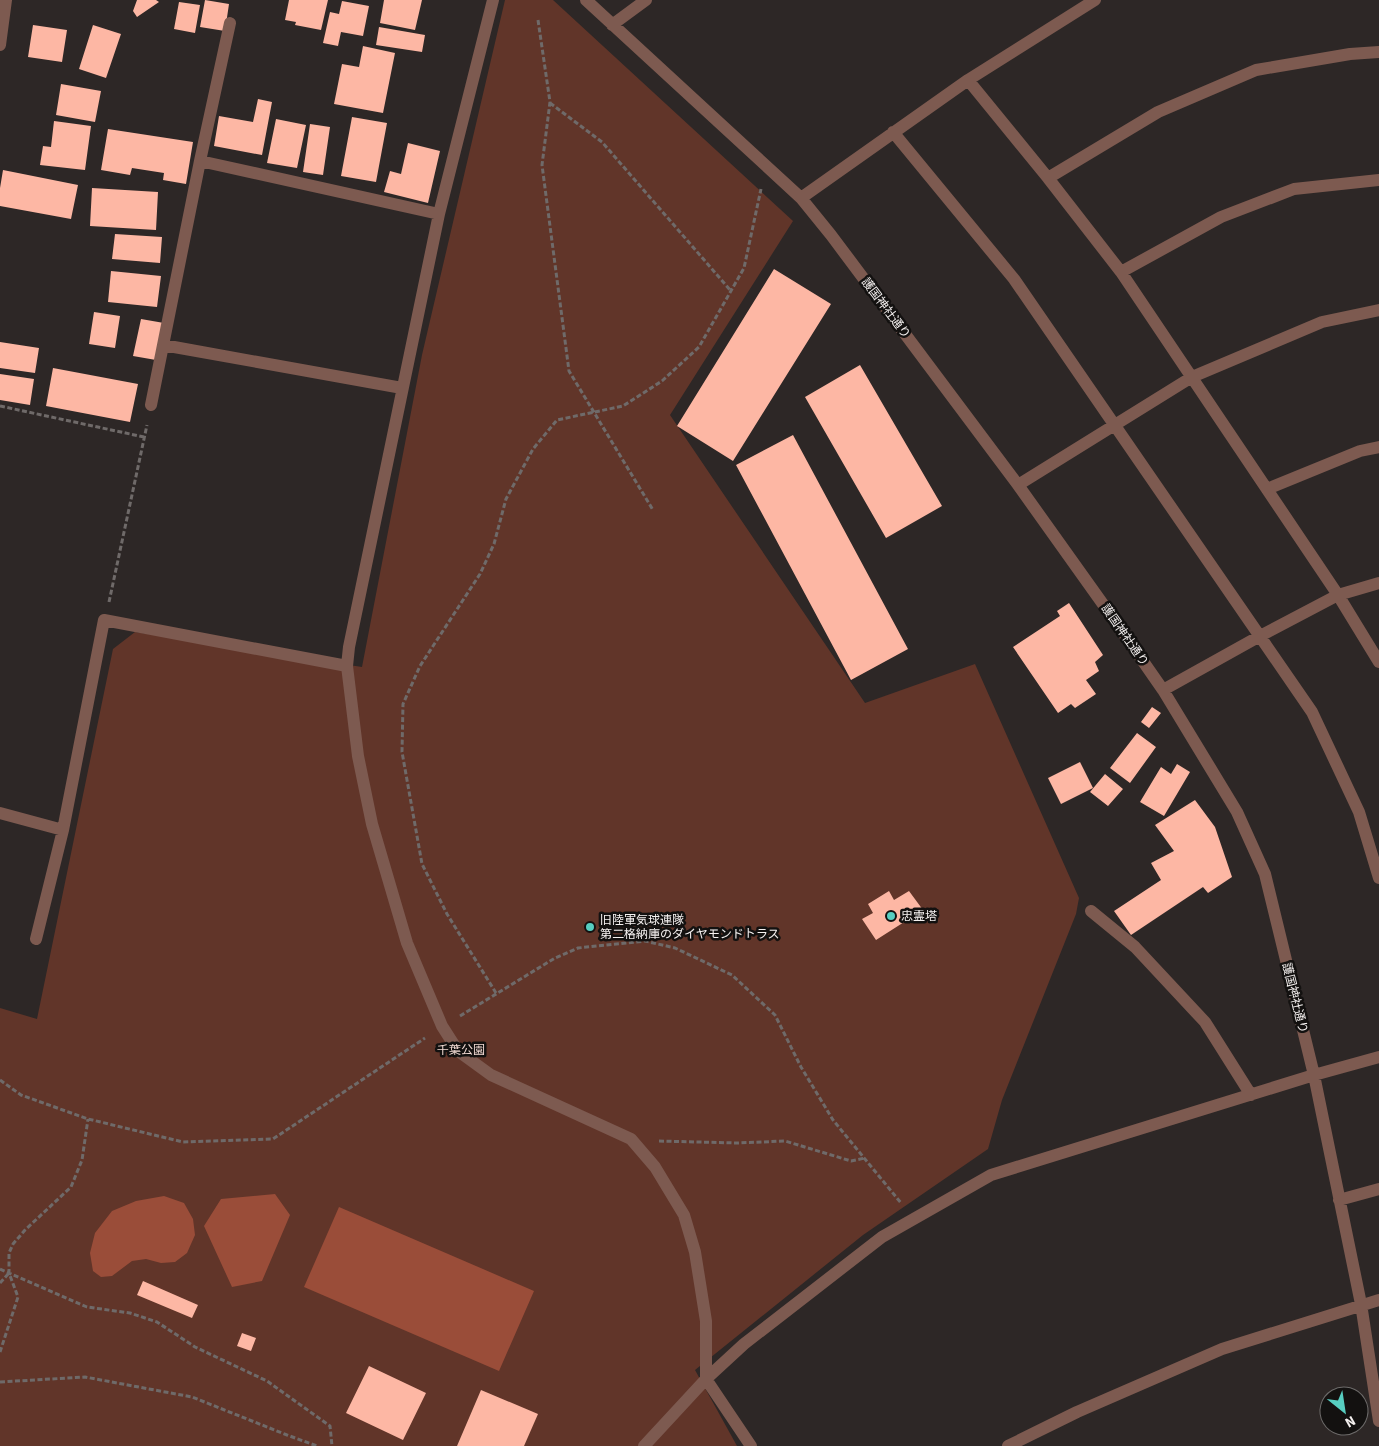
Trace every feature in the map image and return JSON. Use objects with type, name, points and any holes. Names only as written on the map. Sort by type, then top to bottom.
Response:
[{"type":"street","points":[[0,45],[6,0]]},
{"type":"street","points":[[493,0],[439,214],[348,647],[348,666],[358,756],[372,824],[407,943],[442,1026],[458,1051],[491,1075],[630,1139],[656,1167],[684,1216],[695,1252],[706,1321],[706,1380],[751,1446]]},
{"type":"street","name":"護国神社通り","points":[[586,0],[801,198],[832,235],[1018,485],[1163,690],[1237,812],[1265,874],[1314,1075],[1361,1304],[1379,1421]]},
{"type":"street","points":[[612,25],[646,0]]},
{"type":"street","points":[[801,198],[968,80],[1095,0]]},
{"type":"street","points":[[151,405],[230,23]]},
{"type":"street","points":[[1048,178],[1158,112],[1256,70],[1350,54],[1379,52]]},
{"type":"street","points":[[968,80],[1121,272],[1338,595],[1379,662]]},
{"type":"street","points":[[893,132],[1014,279],[1312,712],[1359,812],[1379,878]]},
{"type":"street","points":[[200,161],[439,214]]},
{"type":"street","points":[[1121,272],[1221,217],[1294,189],[1379,180]]},
{"type":"street","points":[[1018,485],[1192,377],[1322,322],[1379,310]]},
{"type":"street","points":[[163,346],[402,388]]},
{"type":"street","points":[[1267,489],[1360,451],[1379,447]]},
{"type":"street","points":[[1163,690],[1338,595],[1379,583]]},
{"type":"street","points":[[36,939],[63,830],[104,620],[348,666]]},
{"type":"street","points":[[0,813],[63,830]]},
{"type":"street","points":[[1091,911],[1135,947],[1205,1022],[1251,1095]]},
{"type":"street","points":[[644,1446],[706,1380],[744,1344],[866,1249],[882,1237],[991,1176],[1314,1075],[1379,1057]]},
{"type":"street","points":[[1339,1200],[1379,1190]]},
{"type":"street","points":[[1008,1446],[1077,1412],[1222,1349],[1361,1304],[1379,1300]]},
{"type":"path","points":[[538,20],[550,102],[542,165],[569,371],[653,510]]},
{"type":"path","points":[[550,102],[602,142],[731,291]]},
{"type":"path","points":[[496,993],[447,914],[422,864],[402,752],[403,704],[420,666],[480,574],[494,544],[506,499],[533,449],[557,420],[623,406],[662,381],[699,347],[744,268],[760,190],[771,170]]},
{"type":"path","points":[[104,620],[151,405]]},
{"type":"path","points":[[0,406],[144,437]]},
{"type":"path","points":[[0,1080],[22,1095],[88,1119],[183,1142],[273,1139],[442,1026],[555,958],[578,948],[645,941],[675,948],[732,976],[753,992],[775,1015],[800,1066],[833,1120],[893,1192],[912,1220]]},
{"type":"path","points":[[0,1352],[18,1297],[9,1273],[9,1254],[25,1230],[70,1187],[82,1160],[88,1119]]},
{"type":"path","points":[[630,1139],[737,1143],[785,1141],[851,1161],[865,1158]]},
{"type":"path","points":[[0,1269],[87,1307],[130,1313],[157,1322],[195,1347],[267,1381],[299,1403],[330,1426],[332,1446]]},
{"type":"path","points":[[0,1283],[9,1273]]},
{"type":"path","points":[[0,1381],[85,1377],[192,1397],[287,1436],[318,1446]]},
{"type":"green space","name":"千葉公園","points":[[505,0],[553,0],[793,221],[670,415],[865,703],[975,664],[1079,898],[1076,914],[1002,1100],[988,1149],[863,1235],[695,1370],[737,1446],[0,1446],[0,1008],[37,1019],[113,649],[135,632],[362,667],[422,355]]},
{"type":"shaded area","points":[[275,1194],[290,1215],[262,1281],[232,1287],[204,1226],[221,1199]]},
{"type":"shaded area","points":[[164,1196],[184,1203],[193,1219],[195,1235],[187,1253],[175,1262],[161,1263],[146,1259],[132,1261],[112,1276],[101,1277],[93,1271],[90,1253],[95,1233],[112,1211],[136,1201]]},
{"type":"shaded area","points":[[339,1207],[534,1291],[499,1371],[304,1287]]},
{"type":"building","points":[[137,0],[156,0],[159,2],[137,17],[133,11]]},
{"type":"building","points":[[205,0],[229,4],[225,31],[200,27]]},
{"type":"building","points":[[289,0],[328,0],[321,30],[295,25],[296,22],[285,20]]},
{"type":"building","points":[[384,0],[422,0],[415,30],[380,23]]},
{"type":"building","points":[[342,1],[369,6],[363,36],[341,32],[338,46],[323,43],[330,12],[339,14]]},
{"type":"building","points":[[179,2],[200,5],[195,33],[174,29]]},
{"type":"building","points":[[33,25],[67,30],[62,62],[28,57]]},
{"type":"building","points":[[93,25],[121,34],[106,78],[79,69]]},
{"type":"building","points":[[379,27],[425,35],[422,52],[376,45]]},
{"type":"building","points":[[363,46],[395,53],[383,113],[334,104],[342,64],[359,67]]},
{"type":"building","points":[[61,84],[101,91],[95,122],[56,115]]},
{"type":"building","points":[[258,99],[272,102],[262,155],[214,146],[219,116],[253,122]]},
{"type":"building","points":[[352,117],[387,123],[376,182],[341,176]]},
{"type":"building","points":[[276,119],[306,125],[297,168],[267,163]]},
{"type":"building","points":[[54,121],[91,126],[85,170],[40,165],[43,146],[51,147]]},
{"type":"building","points":[[310,124],[330,127],[323,175],[303,172]]},
{"type":"building","points":[[108,129],[193,142],[186,184],[163,180],[164,173],[132,168],[130,175],[101,170]]},
{"type":"building","points":[[408,143],[440,151],[428,203],[384,192],[390,171],[401,174]]},
{"type":"building","points":[[3,170],[78,185],[71,219],[0,206]]},
{"type":"building","points":[[92,188],[158,192],[156,230],[90,226]]},
{"type":"building","points":[[115,234],[162,237],[160,263],[112,259]]},
{"type":"building","points":[[774,269],[831,304],[733,461],[677,426]]},
{"type":"building","points":[[111,271],[161,276],[157,307],[108,302]]},
{"type":"building","points":[[94,312],[120,316],[115,348],[89,344]]},
{"type":"building","points":[[141,319],[164,323],[156,360],[133,356]]},
{"type":"building","points":[[0,342],[39,348],[35,373],[0,368]]},
{"type":"building","points":[[860,365],[942,506],[886,538],[805,397]]},
{"type":"building","points":[[53,368],[138,384],[130,422],[46,406]]},
{"type":"building","points":[[0,374],[34,379],[30,405],[0,400]]},
{"type":"building","points":[[793,435],[908,649],[851,680],[736,465]]},
{"type":"building","points":[[1069,603],[1103,655],[1095,662],[1099,671],[1086,680],[1096,694],[1075,708],[1071,704],[1058,713],[1013,647],[1060,616],[1057,611]]},
{"type":"building","points":[[1152,707],[1161,713],[1149,728],[1141,722]]},
{"type":"building","points":[[1137,733],[1156,747],[1130,783],[1110,768]]},
{"type":"building","points":[[1080,762],[1093,788],[1061,804],[1048,778]]},
{"type":"building","points":[[1177,764],[1190,772],[1164,816],[1140,802],[1161,767],[1171,774]]},
{"type":"building","points":[[1105,774],[1123,789],[1108,806],[1090,792]]},
{"type":"building","points":[[1195,800],[1215,827],[1232,877],[1208,893],[1203,887],[1131,935],[1114,911],[1161,880],[1151,863],[1174,851],[1155,825]]},
{"type":"building","name":"忠霊塔","points":[[889,891],[894,900],[909,891],[923,910],[876,940],[862,919],[873,913],[868,904]]},
{"type":"building","points":[[143,1281],[198,1305],[192,1318],[137,1295]]},
{"type":"building","points":[[242,1333],[256,1338],[251,1351],[237,1346]]},
{"type":"building","points":[[369,1366],[426,1393],[403,1440],[346,1413]]},
{"type":"building","points":[[481,1390],[538,1414],[524,1446],[457,1446]]},
{"type":"place","name":"忠霊塔","points":[[891,916]]},
{"type":"place","name":"旧陸軍気球連隊 第二格納庫のダイヤモンドトラス","points":[[590,927]]}]
